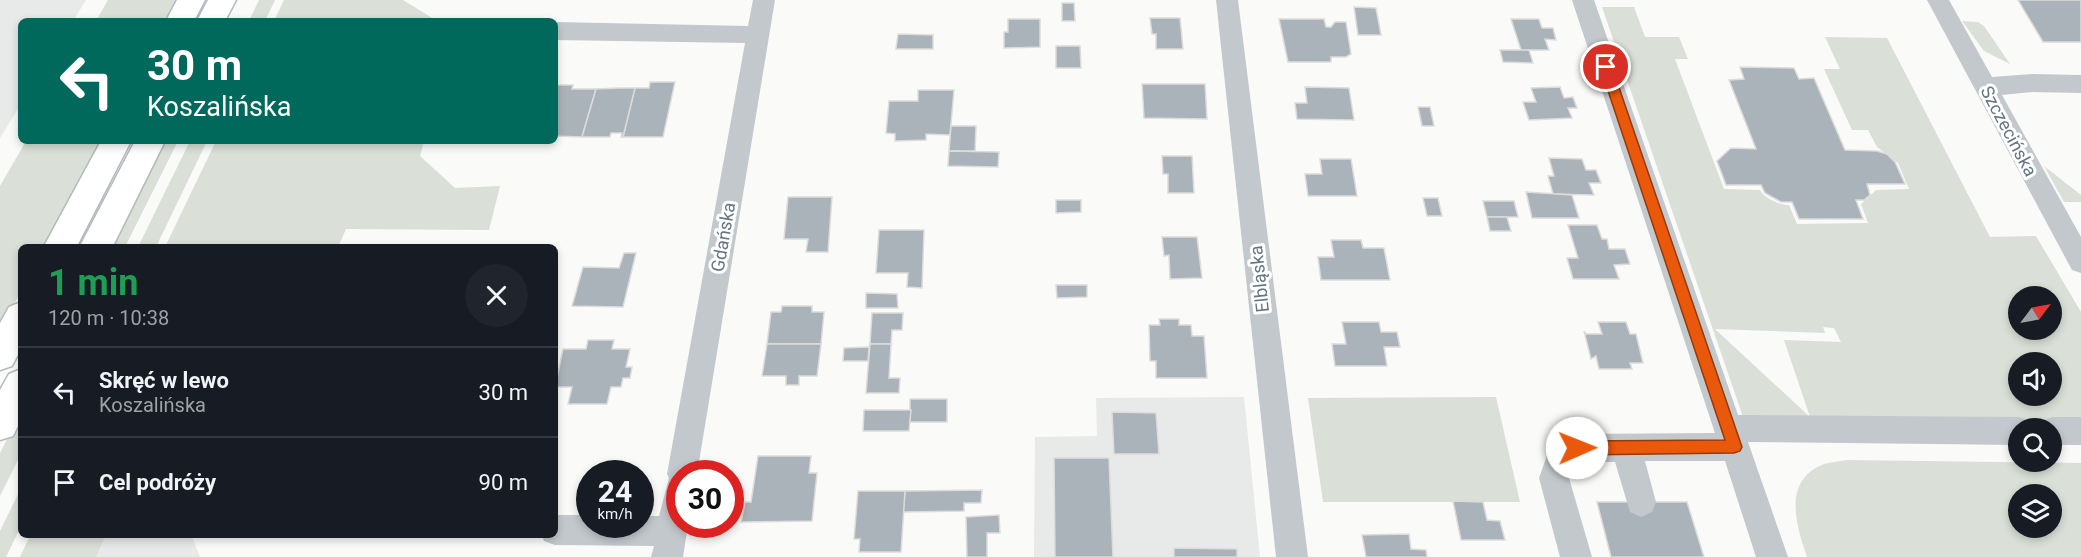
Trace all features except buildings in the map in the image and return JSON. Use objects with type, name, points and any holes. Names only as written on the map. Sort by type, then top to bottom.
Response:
[{"type":"main road","points":[[182,18],[191,0]]},
{"type":"main road","points":[[213,18],[222,0]]},
{"type":"main road","points":[[61,244],[114,144]]},
{"type":"main road","points":[[97,244],[148,144]]},
{"type":"main road","points":[[0,355],[18,322]]},
{"type":"main road","points":[[0,424],[18,391]]},
{"type":"street","name":"Gdańska","points":[[684,460],[764,0]]},
{"type":"street","name":"Elbląska","points":[[1227,0],[1292,557]]},
{"type":"street","points":[[1583,0],[1772,557]]},
{"type":"street","name":"Szczecińska","points":[[1938,0],[2081,262]]},
{"type":"street","points":[[558,31],[758,35]]},
{"type":"street","points":[[1986,87],[2032,83],[2081,84]]},
{"type":"street","points":[[1576,557],[1554,478],[1559,460],[1577,448],[1626,448],[1731,437],[2008,431]]},
{"type":"street","points":[[2062,431],[2081,431]]},
{"type":"street","points":[[1626,448],[1641,502]]},
{"type":"street","points":[[558,530],[669,544]]},
{"type":"shaded area","points":[[0,0],[86,0],[75,18],[18,18],[18,109],[0,138]]},
{"type":"shaded area","points":[[108,0],[178,0],[169,18],[98,18]]},
{"type":"shaded area","points":[[259,0],[275,0],[266,18],[250,18]]},
{"type":"shaded area","points":[[284,0],[403,0],[432,18],[275,18]]},
{"type":"shaded area","points":[[1602,7],[1634,7],[1645,37],[1679,37],[1688,59],[1675,59],[1724,189],[1760,190],[1772,200],[1789,205],[1797,224],[1868,223],[1861,204],[1876,190],[1909,189],[1898,163],[1877,147],[1868,130],[1852,130],[1824,69],[1840,69],[1825,37],[1887,38],[1990,237],[2036,236],[2081,312],[2081,420],[2062,420],[2062,418],[1743,417]],"holes":[[[1823,327],[1834,328],[1841,342],[1784,340],[1810,417],[1715,329],[1825,333]]]},
{"type":"shaded area","points":[[1962,21],[1978,22],[1984,26],[2010,64],[1984,51]]},
{"type":"shaded area","points":[[24,144],[100,144],[47,244],[18,244],[18,297],[0,330],[0,186]]},
{"type":"shaded area","points":[[158,144],[176,144],[126,244],[107,244]]},
{"type":"shaded area","points":[[189,144],[206,144],[157,244],[139,244]]},
{"type":"shaded area","points":[[215,144],[423,144],[420,156],[455,188],[500,186],[489,230],[346,229],[339,244],[166,244]]},
{"type":"shaded area","points":[[2044,166],[2081,195],[2081,202],[2064,202]]},
{"type":"shaded area","points":[[1244,397],[1260,557],[1034,557],[1035,437],[1097,436],[1096,398]]},
{"type":"shaded area","points":[[1496,397],[1520,502],[1323,502],[1308,398]]},
{"type":"shaded area","points":[[18,418],[18,460],[0,496],[0,453]]},
{"type":"shaded area","points":[[1844,460],[2008,462],[2008,472],[2062,472],[2062,463],[2081,463],[2081,557],[1807,557],[1796,518],[1797,492],[1802,481],[1811,471],[1824,464]]},
{"type":"shaded area","points":[[18,494],[18,532],[6,557],[0,557],[0,531]]},
{"type":"shaded area","points":[[29,538],[105,538],[96,557],[20,557]]},
{"type":"shaded area","points":[[105,538],[193,538],[200,557],[96,557]]},
{"type":"route","points":[[1577,448],[1734,447],[1606,67]]}]
